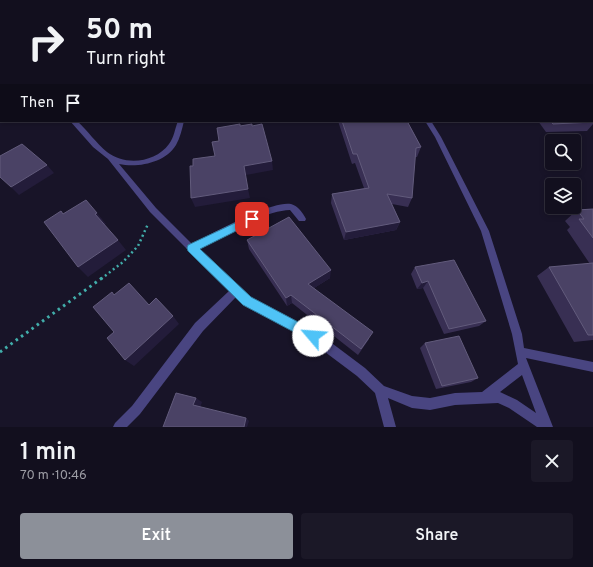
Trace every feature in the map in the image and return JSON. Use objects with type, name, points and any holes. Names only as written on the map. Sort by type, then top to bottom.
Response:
[{"type":"street","points":[[74,122],[111,158],[153,210],[247,301],[313,336],[361,372],[380,390],[412,402],[430,404],[454,399],[498,397],[547,427],[524,366],[517,334],[485,231],[438,137],[429,122]]},
{"type":"street","points":[[111,158],[121,163],[144,163],[163,154],[172,146],[181,122]]},
{"type":"street","points":[[192,248],[263,214],[289,207],[294,209],[302,218]]},
{"type":"street","points":[[119,427],[136,410],[199,327],[236,291]]},
{"type":"street","points":[[520,352],[593,367]]},
{"type":"street","points":[[485,397],[524,366]]},
{"type":"street","points":[[380,390],[390,427]]},
{"type":"path","points":[[0,352],[50,317],[123,262],[138,246],[146,232],[153,210]]},
{"type":"building","points":[[342,122],[408,122],[421,147],[416,148],[412,198],[387,194],[400,222],[346,232],[332,194],[369,188],[357,154],[353,154]]},
{"type":"building","points":[[551,122],[593,122],[553,124]]},
{"type":"building","points":[[240,124],[240,126],[252,124],[252,126],[262,124],[272,161],[244,166],[248,189],[191,198],[190,166],[193,166],[193,159],[215,156],[212,142],[219,141],[217,128]]},
{"type":"building","points":[[22,144],[47,165],[11,187],[0,177],[0,156]]},
{"type":"building","points":[[86,200],[97,213],[95,214],[118,240],[78,267],[44,222],[61,211],[63,214]]},
{"type":"building","points":[[593,209],[593,238],[579,219],[584,219],[580,214],[581,210]]},
{"type":"building","points":[[289,217],[331,270],[308,284],[373,332],[361,349],[291,295],[286,298],[247,240]]},
{"type":"building","points":[[454,260],[486,321],[449,329],[428,281],[422,283],[415,267]]},
{"type":"building","points":[[593,263],[593,335],[588,335],[549,267]]},
{"type":"building","points":[[129,283],[149,305],[156,298],[173,316],[125,360],[107,338],[114,332],[93,307],[112,292],[114,295]]},
{"type":"building","points":[[459,336],[478,378],[442,386],[425,343]]},
{"type":"building","points":[[176,393],[196,398],[193,405],[246,418],[244,427],[163,427]]},
{"type":"route","points":[[252,219],[192,248],[211,268],[247,301],[313,336]]}]
